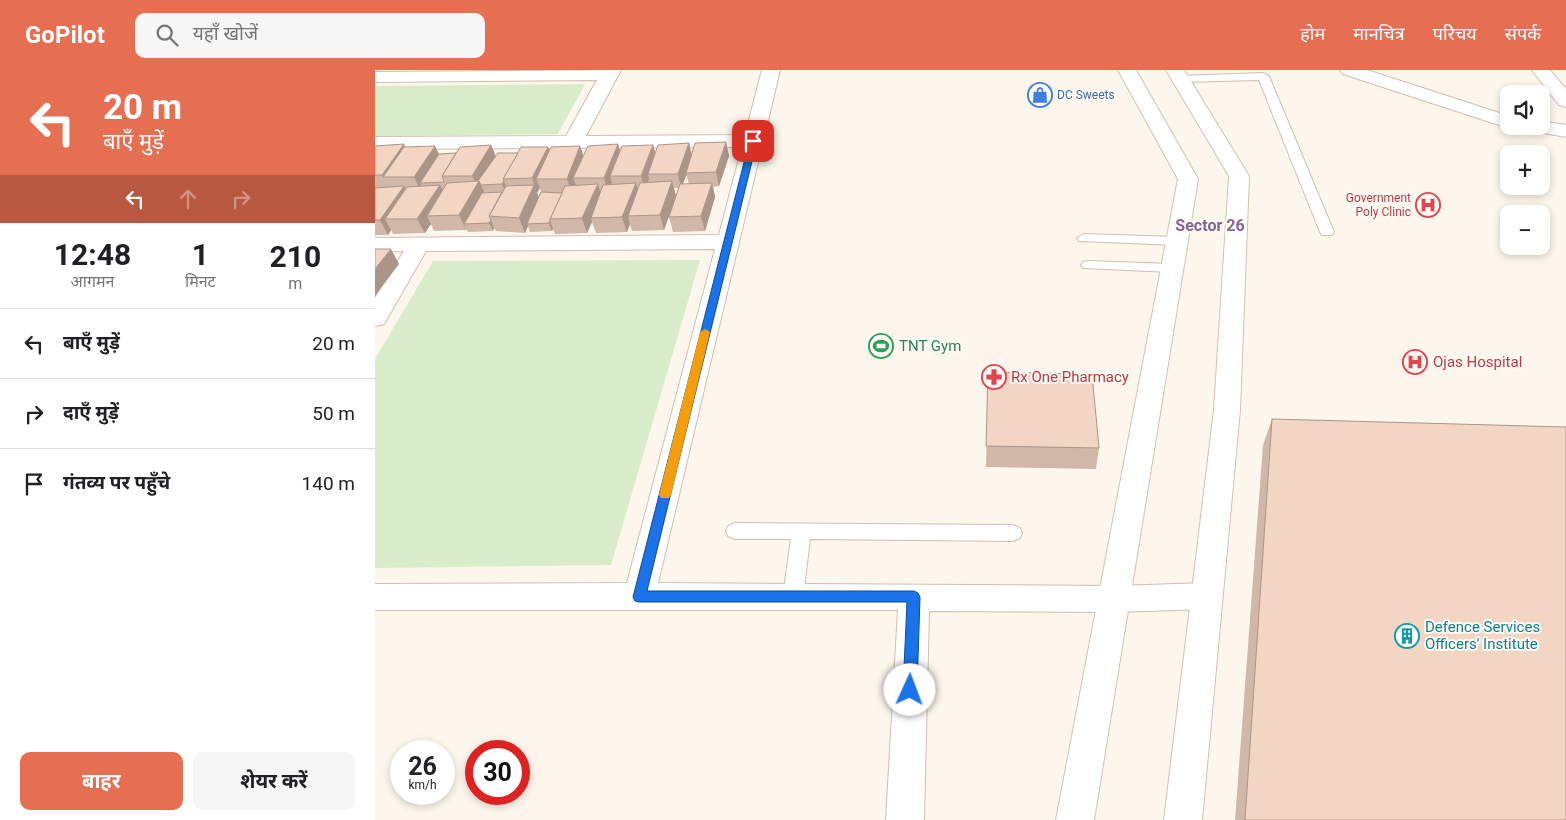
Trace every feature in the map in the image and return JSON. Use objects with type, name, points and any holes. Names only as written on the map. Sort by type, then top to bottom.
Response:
[{"type":"street","points":[[639,597],[771,70]]},
{"type":"street","points":[[1075,820],[1188,179],[1127,70]]},
{"type":"street","points":[[1349,70],[1500,119]]},
{"type":"street","points":[[1541,70],[1566,101]]},
{"type":"street","points":[[375,77],[611,72],[573,142]]},
{"type":"street","points":[[1178,74],[1239,176],[1227,410],[1183,820]]},
{"type":"street","points":[[1550,128],[1566,131]]},
{"type":"street","points":[[375,142],[753,141]]},
{"type":"street","points":[[375,245],[728,242]]},
{"type":"street","points":[[375,318],[419,245]]},
{"type":"street","points":[[375,596],[793,596],[1114,599],[1207,596]]},
{"type":"street","points":[[905,820],[914,597]]},
{"type":"lane","points":[[1178,74],[1263,76],[1327,232]]},
{"type":"lane","points":[[1084,238],[1177,241]]},
{"type":"lane","points":[[1088,265],[1172,268]]},
{"type":"lane","points":[[735,531],[1013,533]]},
{"type":"lane","points":[[793,596],[802,531]]},
{"type":"green space","points":[[585,84],[558,134],[375,136],[375,86]]},
{"type":"green space","points":[[700,260],[611,565],[375,568],[375,359],[433,261]]},
{"type":"building","points":[[726,142],[716,172],[686,173],[695,143]]},
{"type":"building","points":[[689,143],[678,174],[648,174],[658,145]]},
{"type":"building","points":[[404,144],[382,175],[375,175],[375,146]]},
{"type":"building","points":[[618,144],[604,178],[573,178],[588,146]]},
{"type":"building","points":[[491,145],[472,176],[442,176],[460,147]]},
{"type":"building","points":[[653,145],[641,176],[610,176],[622,146]]},
{"type":"building","points":[[435,146],[414,177],[383,177],[404,147]]},
{"type":"building","points":[[580,146],[567,179],[536,179],[551,147]]},
{"type":"building","points":[[521,147],[548,147],[532,178],[503,179]]},
{"type":"building","points":[[456,153],[442,176],[444,182],[420,183],[439,154]]},
{"type":"building","points":[[498,153],[518,153],[502,184],[481,185],[478,181]]},
{"type":"building","points":[[479,181],[459,215],[427,216],[447,183]]},
{"type":"building","points":[[672,181],[660,215],[628,216],[640,183]]},
{"type":"building","points":[[636,183],[622,217],[591,218],[603,185]]},
{"type":"building","points":[[712,183],[701,216],[669,217],[680,184]]},
{"type":"building","points":[[598,184],[582,218],[550,219],[565,186]]},
{"type":"building","points":[[440,185],[417,219],[385,219],[407,187]]},
{"type":"building","points":[[534,185],[519,218],[489,216],[506,186]]},
{"type":"building","points":[[404,186],[380,220],[375,220],[375,188]]},
{"type":"building","points":[[502,192],[489,216],[491,220],[489,223],[464,224],[482,193]]},
{"type":"building","points":[[541,192],[562,193],[549,223],[527,224]]},
{"type":"building","points":[[375,249],[391,249],[375,269]]},
{"type":"building","points":[[988,372],[1092,374],[1099,448],[986,446]]},
{"type":"building","name":"Defence Services Officers' Institute","points":[[1272,419],[1566,427],[1566,820],[1245,820]]},
{"type":"slow traffic","points":[[665,495],[705,332]]},
{"type":"place","name":"DC Sweets","points":[[1040,95]]},
{"type":"place","name":"Government Poly Clinic","points":[[1428,205]]},
{"type":"place","name":"TNT Gym","points":[[881,346]]},
{"type":"place","name":"Ojas Hospital","points":[[1415,362]]},
{"type":"place","name":"Rx One Pharmacy","points":[[994,377]]},
{"type":"place","name":"Defence Services Officers' Institute","points":[[1407,636]]},
{"type":"district","name":"Sector 26","points":[[1210,225]]},
{"type":"route","points":[[753,141],[639,597],[914,597],[910,690]]}]
